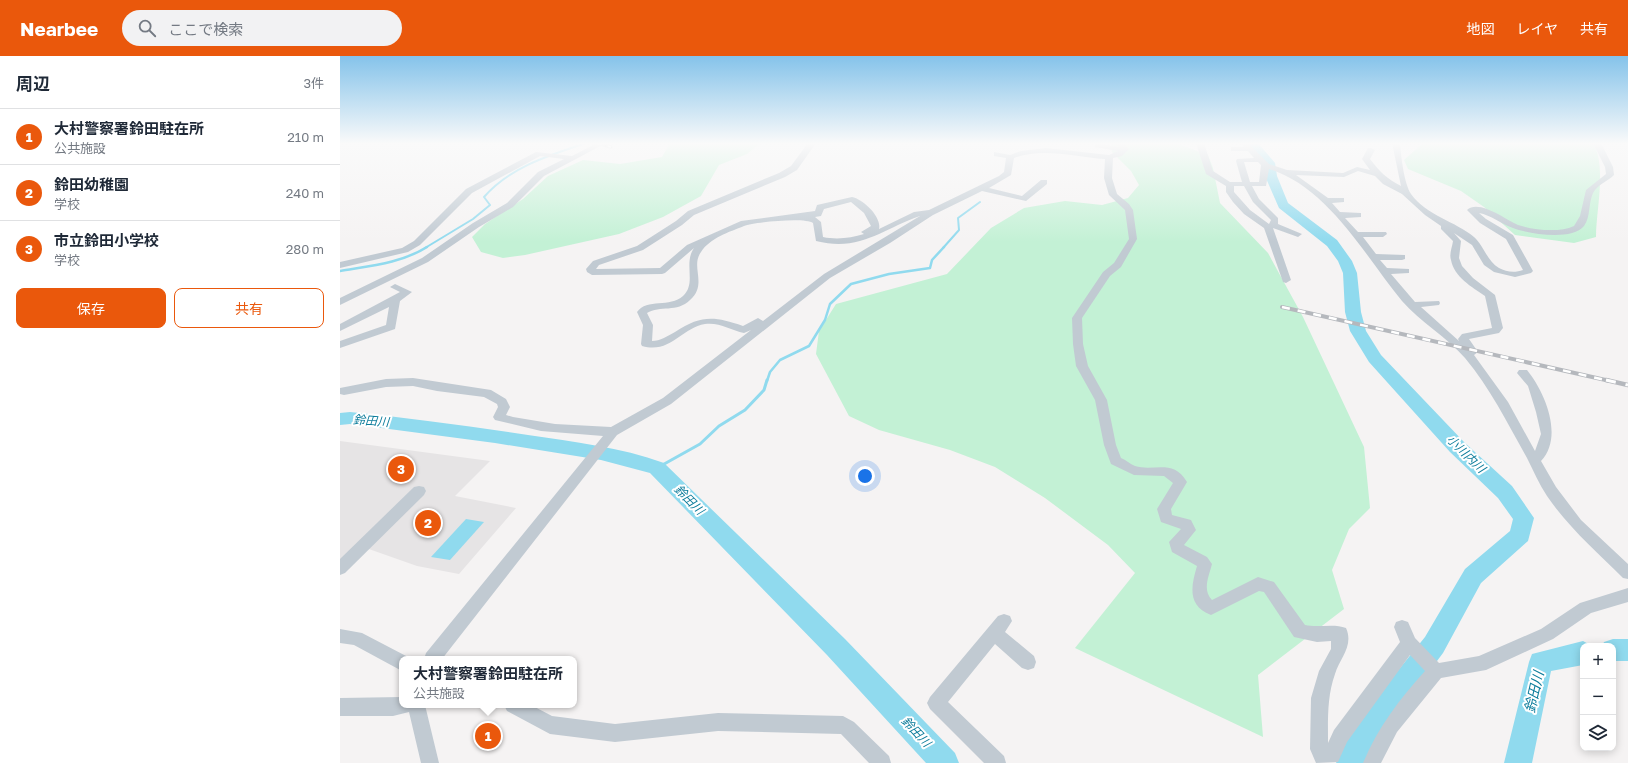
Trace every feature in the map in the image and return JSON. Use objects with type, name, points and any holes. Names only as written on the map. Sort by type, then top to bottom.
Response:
[{"type":"street","points":[[340,265],[404,250],[417,243],[469,191],[497,176]]},
{"type":"street","points":[[340,302],[425,260],[473,227],[510,205],[539,176]]},
{"type":"street","points":[[780,176],[691,213],[679,223],[640,248],[596,263],[591,269],[592,272],[662,271],[690,247],[744,224],[799,217],[812,218],[817,222],[819,239],[837,242],[854,240],[896,224],[916,212],[930,213]]},
{"type":"street","points":[[434,656],[610,435],[667,401],[827,276],[887,241],[930,213],[1004,176]]},
{"type":"street","points":[[1108,176],[1113,195],[1127,205],[1131,217],[1130,227],[1133,239],[1118,265],[1106,274],[1077,318],[1078,344],[1082,366],[1101,400],[1110,445],[1116,461],[1135,471],[1161,470],[1174,474],[1180,482],[1164,509],[1166,518],[1176,523],[1186,524],[1189,530],[1176,542],[1177,548],[1185,555],[1198,558],[1205,564],[1198,594],[1202,602],[1211,608],[1258,584],[1269,587],[1300,632],[1317,635],[1340,633],[1339,651],[1327,671],[1320,698],[1319,749],[1326,762],[1332,756],[1340,736],[1409,643]]},
{"type":"street","points":[[1215,176],[1230,185],[1263,184],[1264,176]]},
{"type":"street","points":[[1243,176],[1245,184],[1263,210],[1276,220],[1270,226]]},
{"type":"street","points":[[1292,176],[1312,188],[1326,201],[1413,305],[1442,326],[1468,355],[1504,405],[1551,491],[1576,524],[1628,573]]},
{"type":"street","points":[[1380,176],[1387,182],[1396,185],[1418,206],[1448,226],[1456,229],[1475,243],[1486,261],[1493,268],[1511,275],[1522,274],[1528,271],[1516,246],[1510,237],[1483,221],[1472,210],[1485,210],[1515,226],[1535,231],[1572,230],[1583,220],[1590,192],[1609,176]]},
{"type":"street","points":[[1404,176],[1406,194]]},
{"type":"street","points":[[981,188],[1023,199],[1044,182]]},
{"type":"street","points":[[1230,185],[1230,192],[1247,212],[1270,226],[1298,234]]},
{"type":"street","points":[[799,217],[800,214],[818,214],[820,207],[852,199],[861,205],[873,217],[876,227]]},
{"type":"street","points":[[1326,201],[1341,200]]},
{"type":"street","points":[[1431,208],[1448,226]]},
{"type":"street","points":[[854,240],[853,236],[876,227],[909,209]]},
{"type":"street","points":[[1339,215],[1358,215]]},
{"type":"street","points":[[1270,226],[1286,280]]},
{"type":"street","points":[[1448,226],[1444,227],[1457,241],[1455,260],[1461,272],[1468,280],[1490,295],[1498,328],[1496,331],[1466,336],[1463,339],[1484,365],[1480,371]]},
{"type":"street","points":[[1356,235],[1383,234]]},
{"type":"street","points":[[705,241],[694,257],[695,283],[690,295],[677,305],[663,308],[650,307],[642,312],[648,325],[646,344],[652,345],[671,339],[696,323],[706,321],[718,322],[744,330],[762,319],[774,317]]},
{"type":"street","points":[[1373,257],[1402,257]]},
{"type":"street","points":[[1384,271],[1406,271]]},
{"type":"street","points":[[340,328],[395,300],[407,292],[395,288]]},
{"type":"street","points":[[340,345],[391,327],[395,300]]},
{"type":"street","points":[[1413,305],[1434,303]]},
{"type":"street","points":[[1523,373],[1533,385],[1542,412],[1546,434],[1541,453],[1534,460]]},
{"type":"street","points":[[344,391],[386,383],[413,382],[437,387],[487,393],[502,402],[504,407],[499,417],[531,424],[610,435]]},
{"type":"street","points":[[340,569],[419,491]]},
{"type":"street","points":[[1372,763],[1376,750],[1392,724],[1434,669],[1480,664],[1547,634],[1586,608],[1628,594]]},
{"type":"street","points":[[997,763],[936,703],[999,627],[1028,662]]},
{"type":"street","points":[[1402,627],[1409,643],[1434,669]]},
{"type":"street","points":[[340,636],[356,638],[399,661]]},
{"type":"street","points":[[341,708],[399,706]]},
{"type":"street","points":[[417,708],[430,763]]},
{"type":"street","points":[[519,708],[550,724],[615,733],[718,722],[843,725],[848,728],[882,763]]},
{"type":"shaded area","points":[[340,441],[490,461],[455,496],[516,508],[459,574],[417,566],[366,548],[340,564]]},
{"type":"green space","points":[[548,176],[713,176],[701,196],[663,217],[619,234],[525,255],[503,258],[481,252],[472,237],[485,224],[523,199]]},
{"type":"green space","points":[[1134,176],[1215,176],[1220,203],[1268,253],[1303,317],[1364,447],[1370,508],[1349,529],[1332,570],[1344,609],[1258,675],[1263,737],[1075,648],[1135,573],[1108,545],[1045,498],[995,467],[950,450],[879,430],[849,416],[816,354],[819,331],[836,304],[947,274],[991,228],[1024,208],[1065,201],[1102,205],[1128,198],[1139,185]]},
{"type":"green space","points":[[1425,176],[1600,176],[1596,237],[1574,243],[1515,235],[1484,207],[1461,191]]},
{"type":"water","points":[[466,519],[484,522],[450,560],[431,557]]},
{"type":"waterway","points":[[425,248],[473,219],[490,205],[484,197],[494,187],[509,176]]},
{"type":"waterway","name":"小川内川","points":[[1271,176],[1283,205],[1332,243],[1345,261],[1350,273],[1353,312],[1358,331],[1375,358],[1457,447],[1505,492],[1524,518],[1520,535],[1473,576],[1434,645],[1364,735],[1350,763]]},
{"type":"waterway","points":[[943,248],[959,230],[958,218],[980,202]]},
{"type":"waterway","points":[[767,381],[770,372],[780,360],[809,346],[825,320],[830,304],[851,284],[889,274],[930,268],[932,260],[944,247]]},
{"type":"waterway","points":[[340,271],[396,260],[407,257],[425,248]]},
{"type":"waterway","points":[[657,468],[700,444],[719,426],[745,410],[764,390],[767,380]]},
{"type":"waterway","name":"鈴田川","points":[[340,419],[350,418],[374,420],[423,426],[573,448],[630,459],[657,468],[836,647],[945,763]]},
{"type":"waterway","name":"鈴田川","points":[[1616,650],[1628,650]]},
{"type":"waterway","name":"鈴田川","points":[[1518,763],[1541,662],[1580,654]]},
{"type":"railway","points":[[1282,307],[1610,381]]},
{"type":"railway","points":[[1606,380],[1628,385]]},
{"type":"place","name":"市立鈴田小学校","points":[[401,469]]},
{"type":"place","name":"鈴田幼稚園","points":[[428,523]]},
{"type":"place","name":"大村警察署鈴田駐在所","points":[[488,736]]}]
